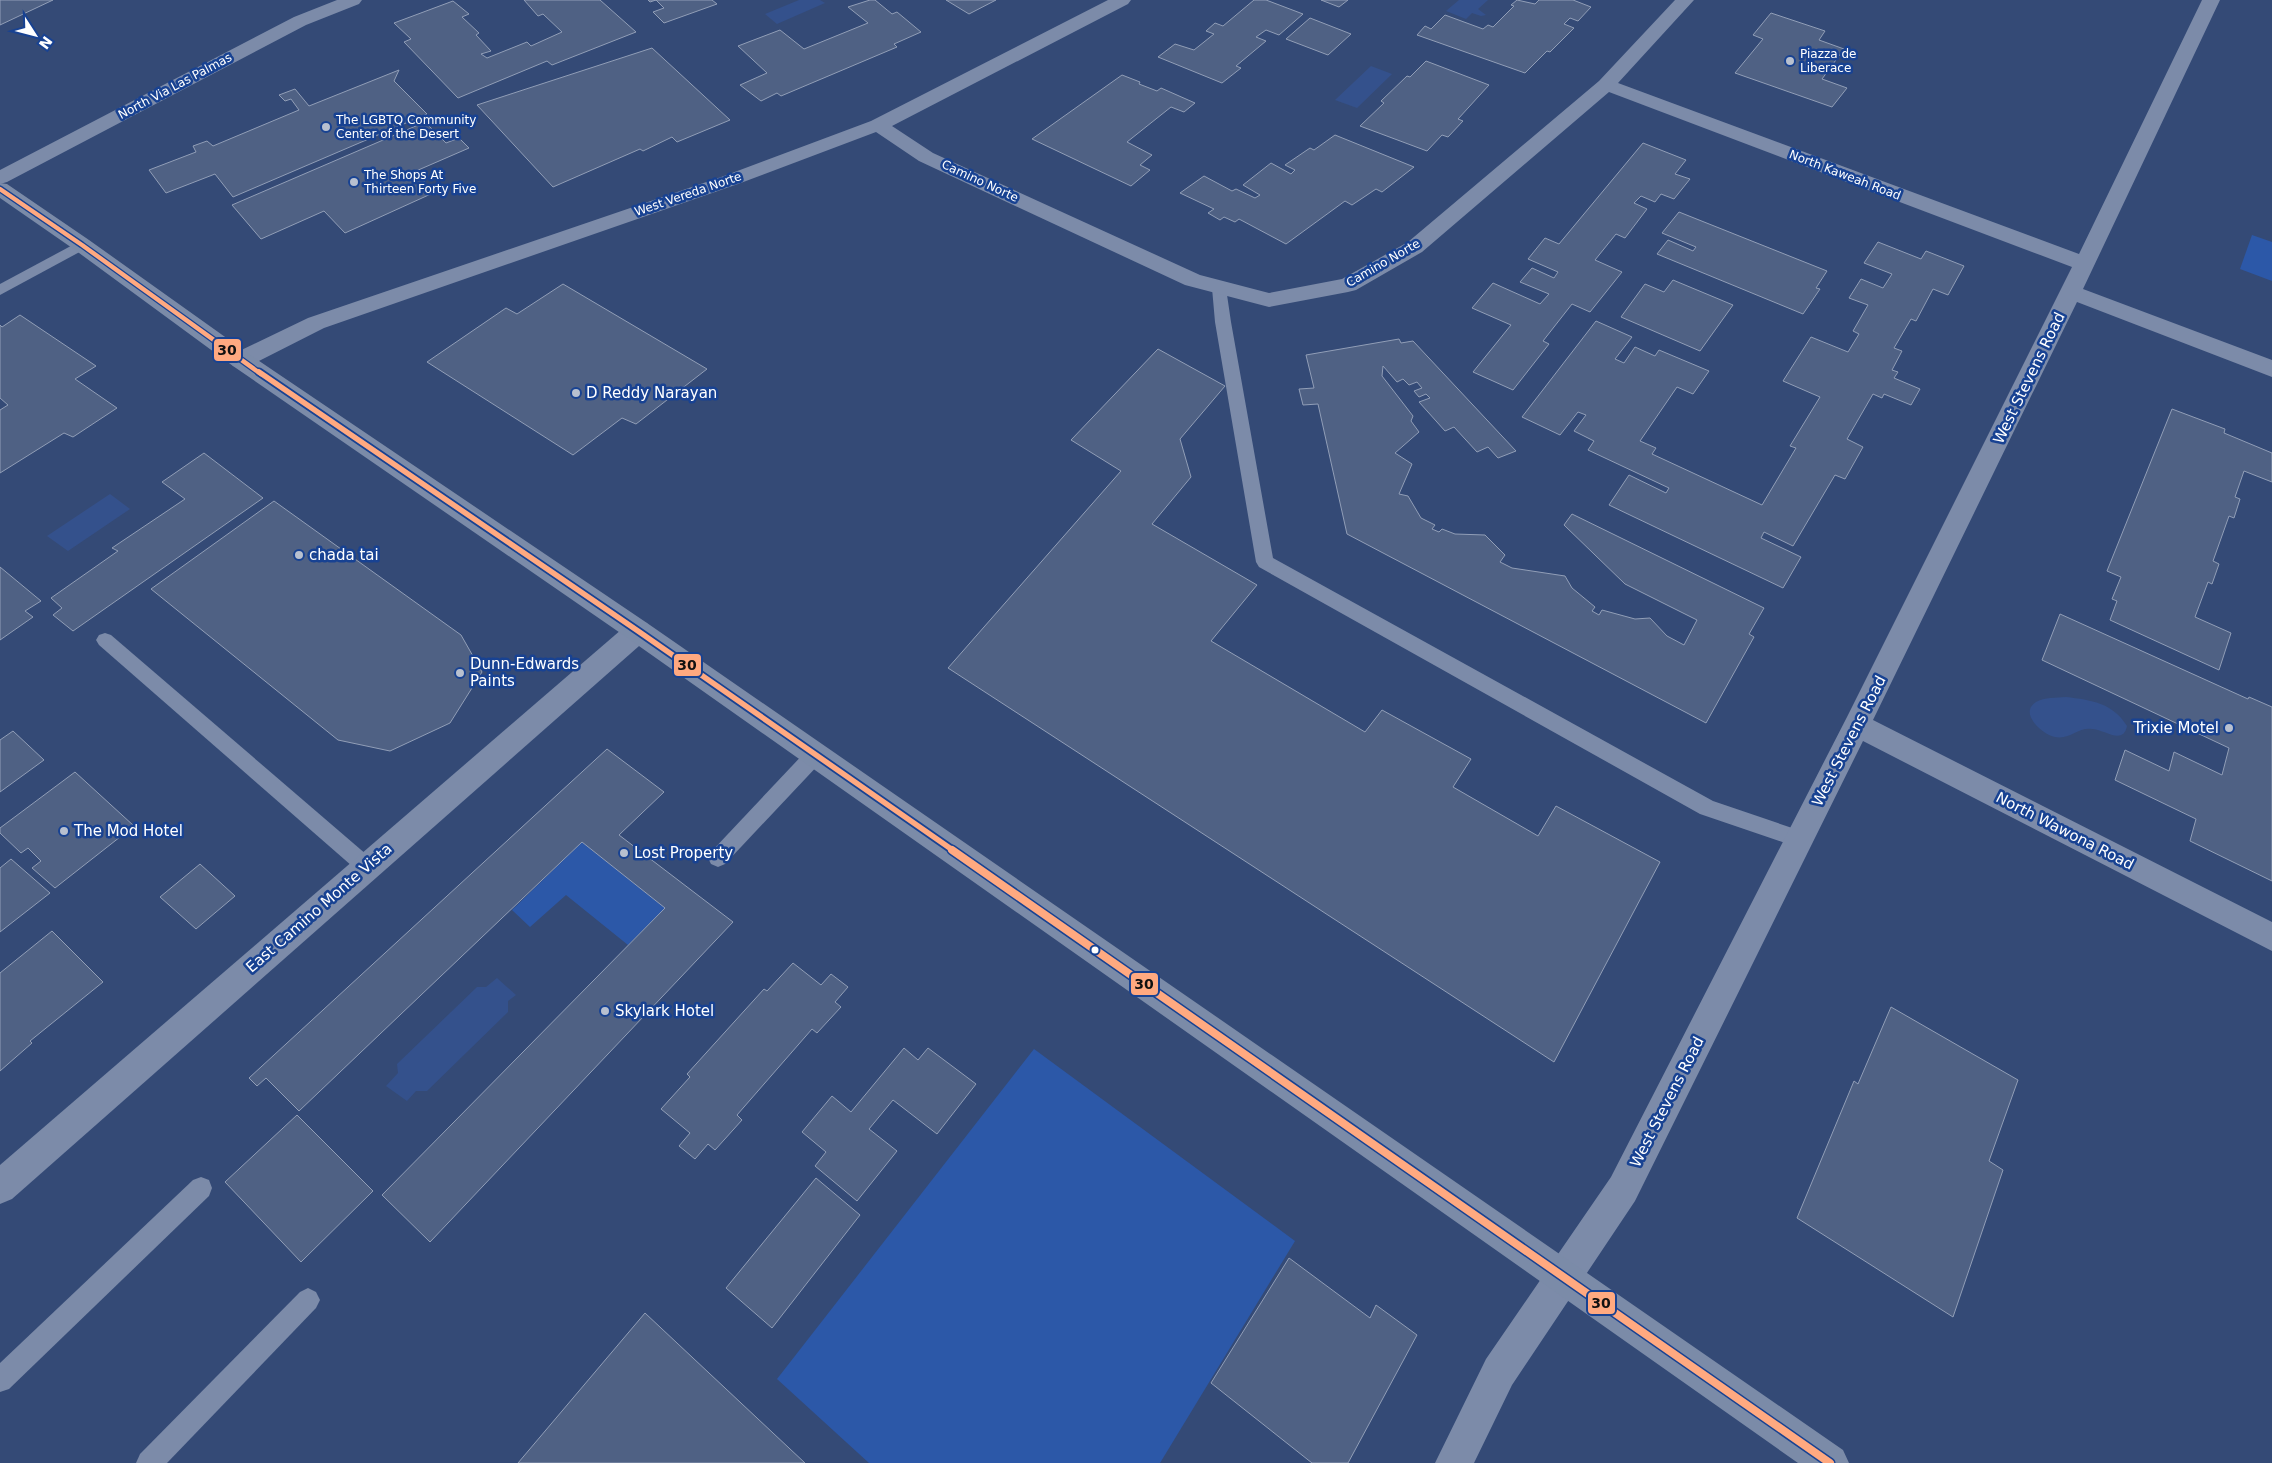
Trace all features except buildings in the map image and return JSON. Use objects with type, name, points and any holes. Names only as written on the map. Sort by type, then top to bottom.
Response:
[{"type":"main road","points":[[0,189],[82,245],[241,360],[638,630],[1830,1463]]},
{"type":"street","points":[[300,21],[326,0]]},
{"type":"street","name":"North Via Las Palmas","points":[[0,178],[300,21],[353,0]]},
{"type":"street","name":"West Vereda Norte","points":[[241,360],[316,323],[731,180],[878,125],[1122,0]]},
{"type":"street","name":"Camino Norte","points":[[878,125],[926,157],[1193,280],[1269,300],[1348,285],[1415,247],[1606,85],[1685,0]]},
{"type":"street","name":"West Stevens Road","points":[[1454,1463],[1499,1372],[1623,1189],[1857,725],[2071,292],[2211,0]]},
{"type":"street","name":"North Kaweah Road","points":[[1606,85],[2084,264]]},
{"type":"street","points":[[2071,292],[2272,368]]},
{"type":"street","name":"East Camino Monte Vista","points":[[0,1186],[638,630]]},
{"type":"street","name":"North Wawona Road","points":[[1857,725],[2272,937]]},
{"type":"lane","points":[[0,290],[82,245]]},
{"type":"lane","points":[[1219,288],[1223,322],[1265,562],[1706,808],[1800,839]]},
{"type":"lane","points":[[105,640],[367,867]]},
{"type":"lane","points":[[718,858],[815,755]]},
{"type":"lane","points":[[0,1380],[201,1188]]},
{"type":"lane","points":[[148,1463],[308,1300]]},
{"type":"shaded area","points":[[799,0],[820,0],[825,3],[777,24],[765,14]]},
{"type":"shaded area","points":[[1459,0],[1488,0],[1478,9],[1486,15],[1481,16],[1472,13],[1466,19],[1446,11]]},
{"type":"shaded area","points":[[1371,66],[1392,74],[1357,108],[1335,100]]},
{"type":"shaded area","points":[[2252,235],[2272,242],[2272,281],[2240,269]]},
{"type":"shaded area","points":[[110,494],[130,509],[68,551],[47,536]]},
{"type":"shaded area","points":[[2066,697],[2093,701],[2115,712],[2127,726],[2125,732],[2117,736],[2087,729],[2065,737],[2055,737],[2044,732],[2034,723],[2030,712],[2031,707],[2043,699]]},
{"type":"shaded area","points":[[582,842],[665,908],[628,945],[566,895],[530,927],[512,910]]},
{"type":"shaded area","points":[[497,978],[516,995],[508,1001],[508,1012],[427,1091],[416,1091],[407,1101],[386,1086],[398,1073],[397,1064],[477,987],[486,987]]},
{"type":"shaded area","points":[[1034,1049],[1295,1241],[1160,1463],[869,1463],[777,1379]]},
{"type":"transit line","name":"30","points":[[0,189],[82,245],[241,360],[638,631],[1830,1463]]},
{"type":"place","name":"Piazza de Liberace","points":[[1790,61]]},
{"type":"place","name":"The LGBTQ Community Center of the Desert","points":[[326,127]]},
{"type":"place","name":"The Shops At Thirteen Forty Five","points":[[354,182]]},
{"type":"place","name":"D Reddy Narayan","points":[[576,393]]},
{"type":"place","name":"chada tai","points":[[299,555]]},
{"type":"place","name":"Dunn-Edwards Paints","points":[[460,673]]},
{"type":"place","name":"Trixie Motel","points":[[2229,728]]},
{"type":"place","name":"The Mod Hotel","points":[[64,831]]},
{"type":"place","name":"Lost Property","points":[[624,853]]},
{"type":"place","name":"Skylark Hotel","points":[[605,1011]]}]
